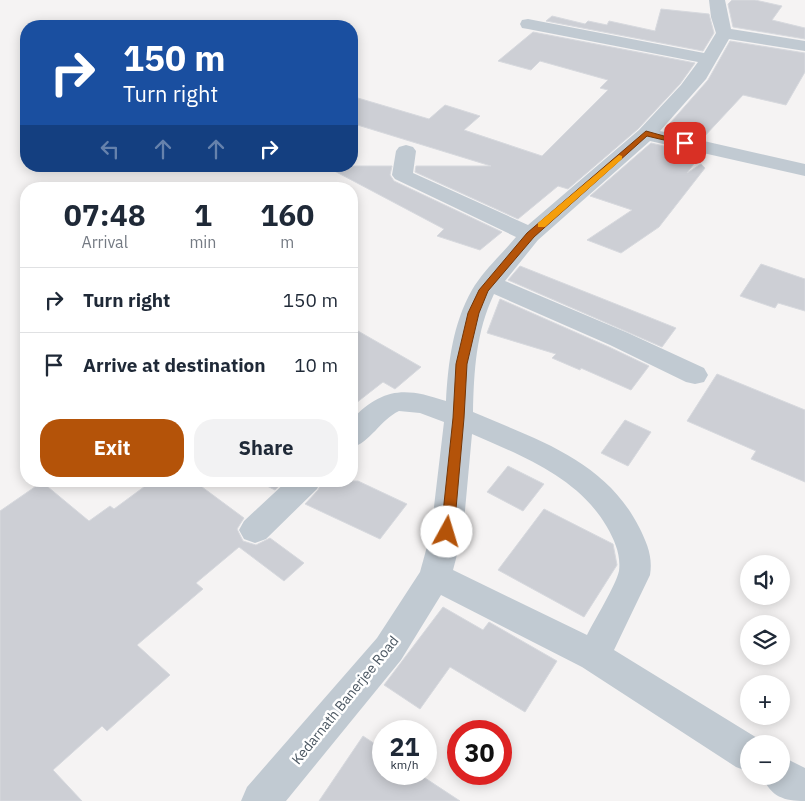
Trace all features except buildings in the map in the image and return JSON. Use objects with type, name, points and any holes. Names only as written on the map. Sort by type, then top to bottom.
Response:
[{"type":"street","points":[[717,0],[719,17],[724,33],[805,46]]},
{"type":"street","points":[[528,24],[708,59]]},
{"type":"street","name":"Kedarnath Banerjee Road","points":[[261,801],[389,649],[435,576],[447,532],[459,418],[461,364],[474,313],[489,283],[530,235],[646,134],[694,82],[724,33]]},
{"type":"street","points":[[646,134],[805,170]]},
{"type":"street","points":[[406,151],[402,175],[530,235]]},
{"type":"street","points":[[489,283],[619,339],[695,375]]},
{"type":"street","points":[[358,431],[381,409],[397,401],[417,403],[546,454],[575,472],[600,494],[620,521],[635,551],[637,563],[634,575],[594,656]]},
{"type":"street","points":[[255,530],[300,487]]},
{"type":"street","points":[[435,576],[594,656],[740,748]]},
{"type":"street","points":[[790,781],[805,790]]},
{"type":"slow traffic","points":[[542,225],[619,158]]},
{"type":"route","points":[[447,532],[459,418],[461,364],[474,313],[484,290],[530,235],[646,134],[685,143]]}]
